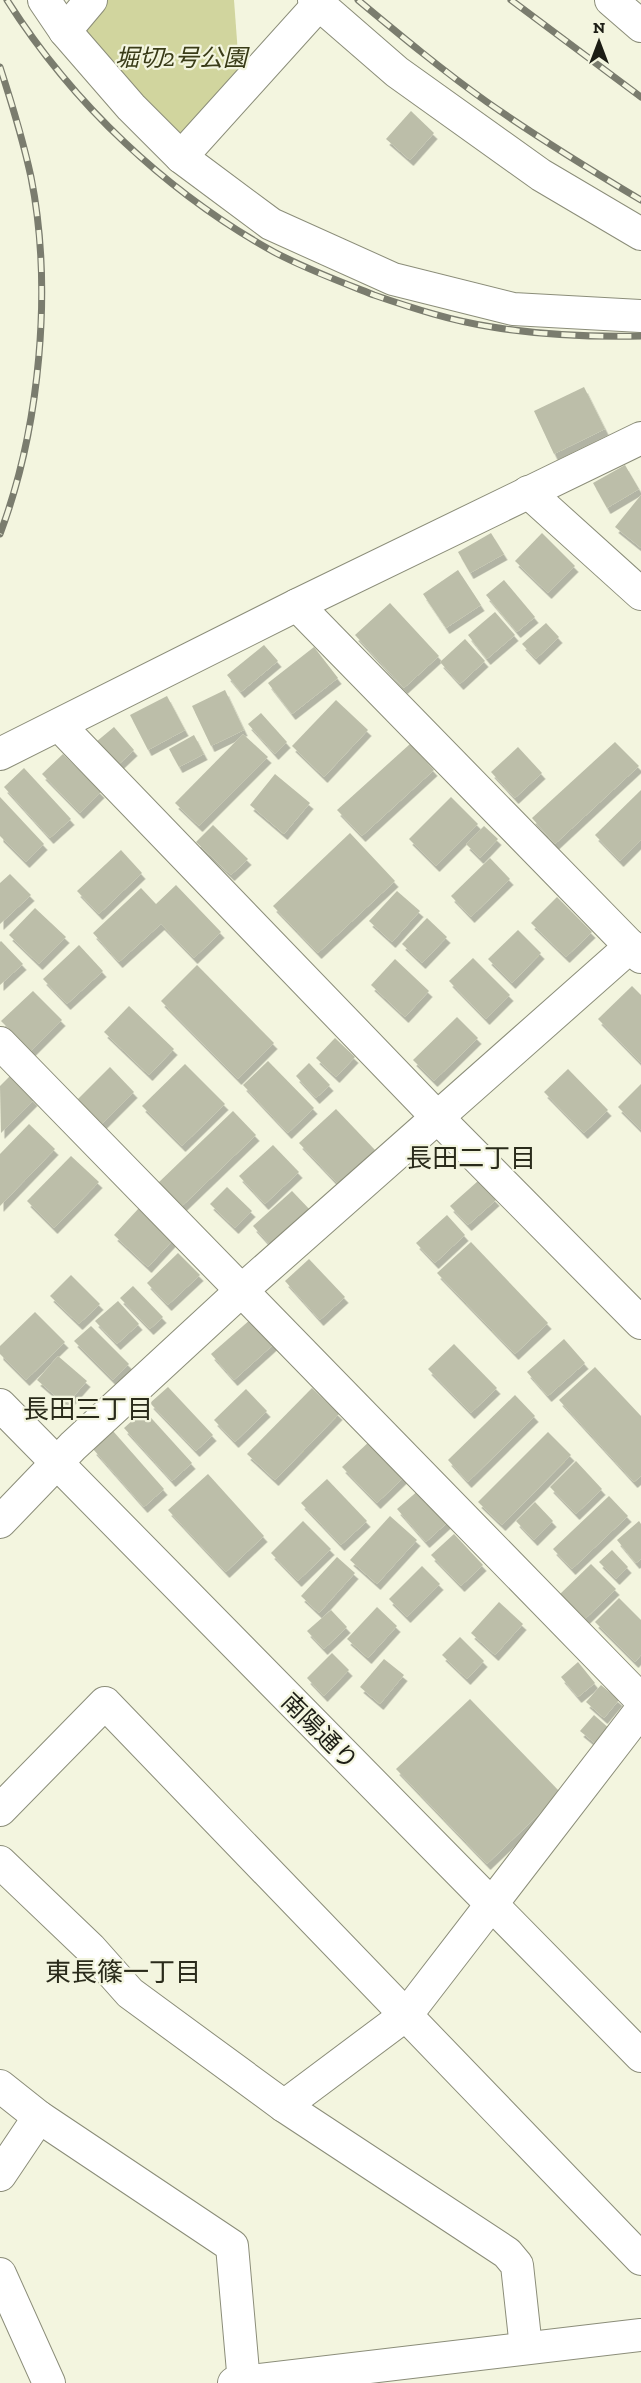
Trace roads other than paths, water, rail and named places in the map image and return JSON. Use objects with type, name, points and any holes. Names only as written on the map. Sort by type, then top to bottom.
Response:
[{"type":"street","points":[[44,0],[65,31],[131,107],[181,158],[271,224],[393,279],[513,309],[641,316]]},
{"type":"street","points":[[65,31],[92,0]]},
{"type":"street","points":[[610,0],[641,26]]},
{"type":"street","points":[[181,158],[317,2],[397,72],[522,162],[641,234]]},
{"type":"street","points":[[0,754],[297,605],[641,438]]},
{"type":"street","points":[[528,492],[641,594]]},
{"type":"street","points":[[0,1522],[56,1463],[241,1291],[437,1117],[636,951],[297,605]]},
{"type":"street","points":[[59,725],[437,1117],[641,1323]]},
{"type":"street","points":[[0,1043],[641,1700]]},
{"type":"street","name":"南陽通り","points":[[0,1405],[641,2056]]},
{"type":"street","points":[[0,1810],[105,1703],[641,2259]]},
{"type":"street","points":[[284,2106],[406,2014],[641,1710]]},
{"type":"street","points":[[0,1862],[90,1948],[130,1993],[284,2106],[507,2253],[517,2265],[526,2348]]},
{"type":"street","points":[[0,2086],[39,2117],[232,2246],[241,2382],[641,2335]]},
{"type":"street","points":[[0,2175],[39,2117]]},
{"type":"street","points":[[0,2274],[49,2383]]},
{"type":"railway","points":[[7,0],[61,75],[125,142],[196,202],[274,252],[311,270],[374,295],[462,321],[548,334],[641,336]]},
{"type":"railway","points":[[358,0],[437,65],[487,102],[641,200]]},
{"type":"railway","points":[[511,0],[641,97]]},
{"type":"railway","points":[[0,67],[31,177],[38,220],[41,265],[39,357],[33,404],[14,493],[0,534]]},
{"type":"district","name":"長田二丁目","points":[[471,1158]]},
{"type":"district","name":"長田三丁目","points":[[88,1409]]},
{"type":"district","name":"東長篠一丁目","points":[[123,1972]]},
{"type":"park label","name":"堀切2号公園","points":[[181,57]]}]
